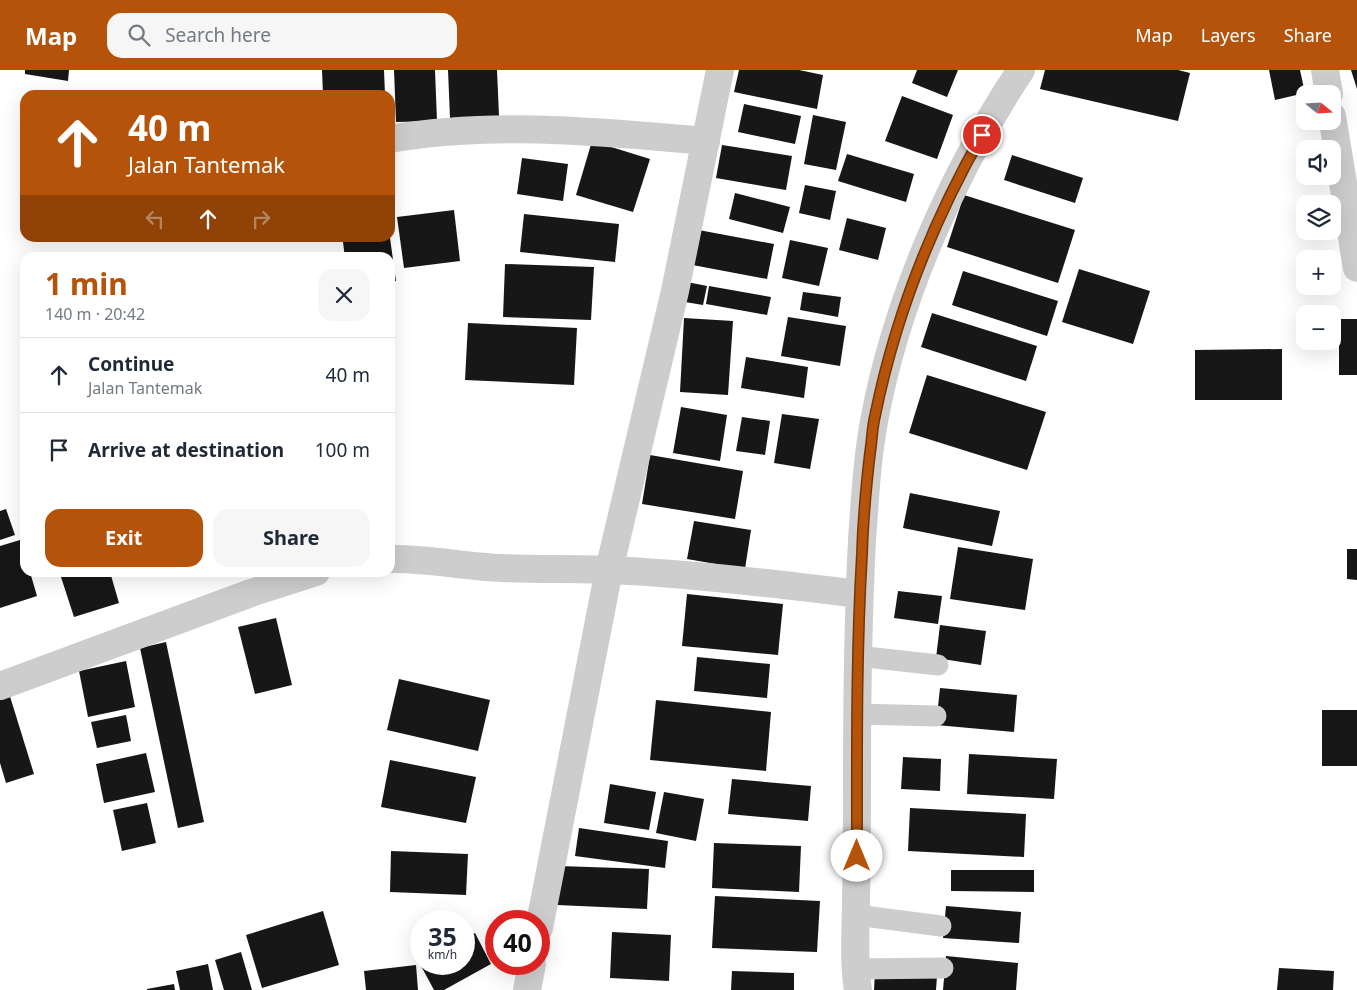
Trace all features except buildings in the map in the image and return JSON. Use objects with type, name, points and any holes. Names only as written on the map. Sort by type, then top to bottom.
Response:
[{"type":"street","points":[[542,910],[608,570],[675,291],[720,70]]},
{"type":"street","points":[[856,979],[857,656],[865,502],[874,418],[889,356],[909,292],[946,204],[973,151],[1021,70]]},
{"type":"street","points":[[1325,70],[1328,85]]},
{"type":"street","points":[[395,138],[487,129],[588,130],[706,141]]},
{"type":"street","points":[[1334,130],[1357,268]]},
{"type":"street","points":[[395,559],[464,566],[608,570],[729,578],[859,594]]},
{"type":"street","points":[[0,686],[251,593],[301,577]]},
{"type":"street","points":[[527,990],[530,975]]},
{"type":"lane","points":[[857,656],[938,665]]},
{"type":"lane","points":[[857,714],[936,716]]},
{"type":"lane","points":[[856,915],[941,926]]},
{"type":"lane","points":[[856,979],[943,968]]},
{"type":"route","points":[[857,856],[857,656],[859,594],[865,502],[874,418],[889,356],[923,256],[964,167],[982,135]]}]
